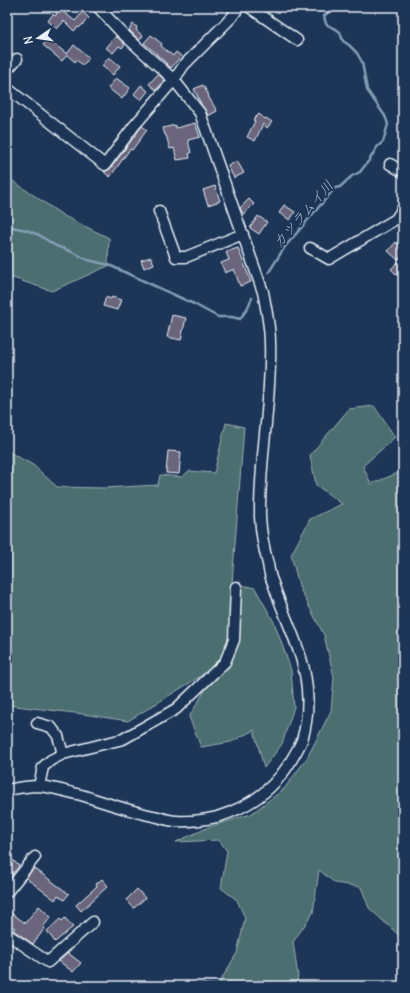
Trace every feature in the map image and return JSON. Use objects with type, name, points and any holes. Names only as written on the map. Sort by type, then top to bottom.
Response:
[{"type":"street","points":[[7,790],[39,786],[67,791],[147,815],[176,821],[197,821],[216,817],[238,810],[254,801],[268,790],[282,775],[292,759],[301,741],[306,723],[308,699],[306,679],[301,658],[272,582],[263,543],[260,520],[260,482],[268,398],[270,358],[268,316],[263,292],[200,113],[174,80],[121,32],[98,7]]},
{"type":"street","points":[[7,88],[105,165],[134,126],[174,80],[184,65],[240,7]]},
{"type":"street","points":[[249,7],[297,40]]},
{"type":"street","points":[[7,70],[17,59]]},
{"type":"street","points":[[390,164],[403,172]]},
{"type":"street","points":[[230,196],[233,185]]},
{"type":"street","points":[[310,248],[329,259],[396,219],[403,208]]},
{"type":"street","points":[[159,211],[176,257],[186,257],[243,234]]},
{"type":"street","points":[[39,786],[44,767],[51,760],[63,754],[124,739],[176,709],[226,662],[234,640],[236,587]]},
{"type":"street","points":[[37,723],[51,727],[58,736],[63,754]]},
{"type":"street","points":[[7,892],[35,857]]},
{"type":"street","points":[[7,934],[48,962],[93,922]]},
{"type":"green space","points":[[7,177],[64,216],[109,238],[108,266],[52,291],[13,278],[7,282]]},
{"type":"green space","points":[[374,406],[395,437],[363,466],[371,484],[403,471],[403,939],[369,908],[361,887],[335,883],[319,870],[313,913],[293,942],[298,976],[296,986],[186,986],[185,982],[218,985],[237,953],[245,918],[237,900],[221,888],[227,851],[219,840],[176,842],[209,827],[251,814],[284,789],[307,758],[331,711],[334,677],[324,635],[300,589],[291,555],[310,519],[342,504],[316,485],[310,455],[349,409]]},
{"type":"green space","points":[[226,423],[244,427],[232,583],[255,588],[274,622],[291,670],[294,707],[282,744],[264,768],[254,730],[231,742],[201,747],[189,717],[207,687],[204,674],[128,721],[7,705],[7,451],[33,465],[57,487],[104,488],[158,485],[160,475],[182,477],[189,471],[214,473]]},
{"type":"building","points":[[57,7],[75,21],[83,12],[89,18],[74,31],[64,21],[57,29],[48,21],[53,14],[55,16],[57,14],[52,8]]},
{"type":"building","points":[[133,24],[137,27],[136,30],[143,36],[139,40],[129,30]]},
{"type":"building","points":[[151,35],[173,56],[176,52],[181,56],[171,68],[144,43]]},
{"type":"building","points":[[116,36],[125,44],[122,48],[119,46],[113,53],[106,48]]},
{"type":"building","points":[[48,39],[67,54],[74,45],[89,58],[83,65],[76,60],[75,62],[67,55],[62,61],[43,45]]},
{"type":"building","points":[[109,57],[120,66],[113,75],[102,66]]},
{"type":"building","points":[[158,74],[165,80],[156,90],[149,84]]},
{"type":"building","points":[[116,78],[130,88],[122,99],[108,88]]},
{"type":"building","points":[[141,85],[148,91],[141,100],[134,94]]},
{"type":"building","points":[[203,85],[217,111],[208,116],[194,89]]},
{"type":"building","points":[[259,114],[272,122],[267,128],[263,124],[255,141],[247,137],[255,121],[253,120]]},
{"type":"building","points":[[195,123],[200,137],[188,140],[191,153],[189,154],[190,158],[177,160],[174,148],[170,149],[163,128],[175,125],[176,128]]},
{"type":"building","points":[[142,126],[147,130],[132,150],[130,149],[110,177],[104,172],[110,169]]},
{"type":"building","points":[[237,161],[244,173],[234,178],[228,166]]},
{"type":"building","points":[[215,186],[220,201],[208,205],[203,190]]},
{"type":"building","points":[[249,199],[254,204],[244,214],[240,208]]},
{"type":"building","points":[[284,205],[295,212],[290,220],[279,213]]},
{"type":"building","points":[[258,216],[267,222],[259,234],[250,228]]},
{"type":"building","points":[[403,237],[403,254],[398,260],[388,251],[396,242],[398,244]]},
{"type":"building","points":[[238,248],[251,282],[240,286],[234,269],[225,273],[221,263],[229,260],[226,252]]},
{"type":"building","points":[[151,257],[154,264],[144,268],[141,260]]},
{"type":"building","points":[[398,262],[403,267],[403,275],[400,278],[391,269]]},
{"type":"building","points":[[106,297],[121,300],[117,310],[103,306]]},
{"type":"building","points":[[172,315],[186,318],[181,340],[167,337]]},
{"type":"building","points":[[168,451],[181,452],[179,474],[166,473]]},
{"type":"building","points":[[7,854],[19,866],[7,880]]},
{"type":"building","points":[[34,868],[69,894],[64,900],[58,895],[55,900],[26,878]]},
{"type":"building","points":[[102,879],[108,886],[81,911],[76,905],[97,886],[96,884]]},
{"type":"building","points":[[137,889],[145,898],[134,908],[126,900]]},
{"type":"building","points":[[39,906],[51,917],[33,944],[13,930],[15,928],[7,923],[7,910],[25,923]]},
{"type":"building","points":[[65,918],[73,927],[55,942],[47,931],[60,919],[62,921]]},
{"type":"building","points":[[68,953],[81,963],[73,972],[59,961]]},
{"type":"waterway","name":"カツラムイ川","points":[[269,272],[284,248],[335,188],[340,187],[352,176],[360,172],[377,147],[383,142],[388,124],[385,116],[367,90],[362,62],[357,53],[343,41],[340,32],[326,24],[324,16],[331,10],[346,7]]},
{"type":"waterway","name":"カツラムイ川","points":[[7,226],[26,230],[39,235],[56,246],[88,260],[109,265],[194,304],[218,317],[232,317],[240,319],[252,298]]}]
